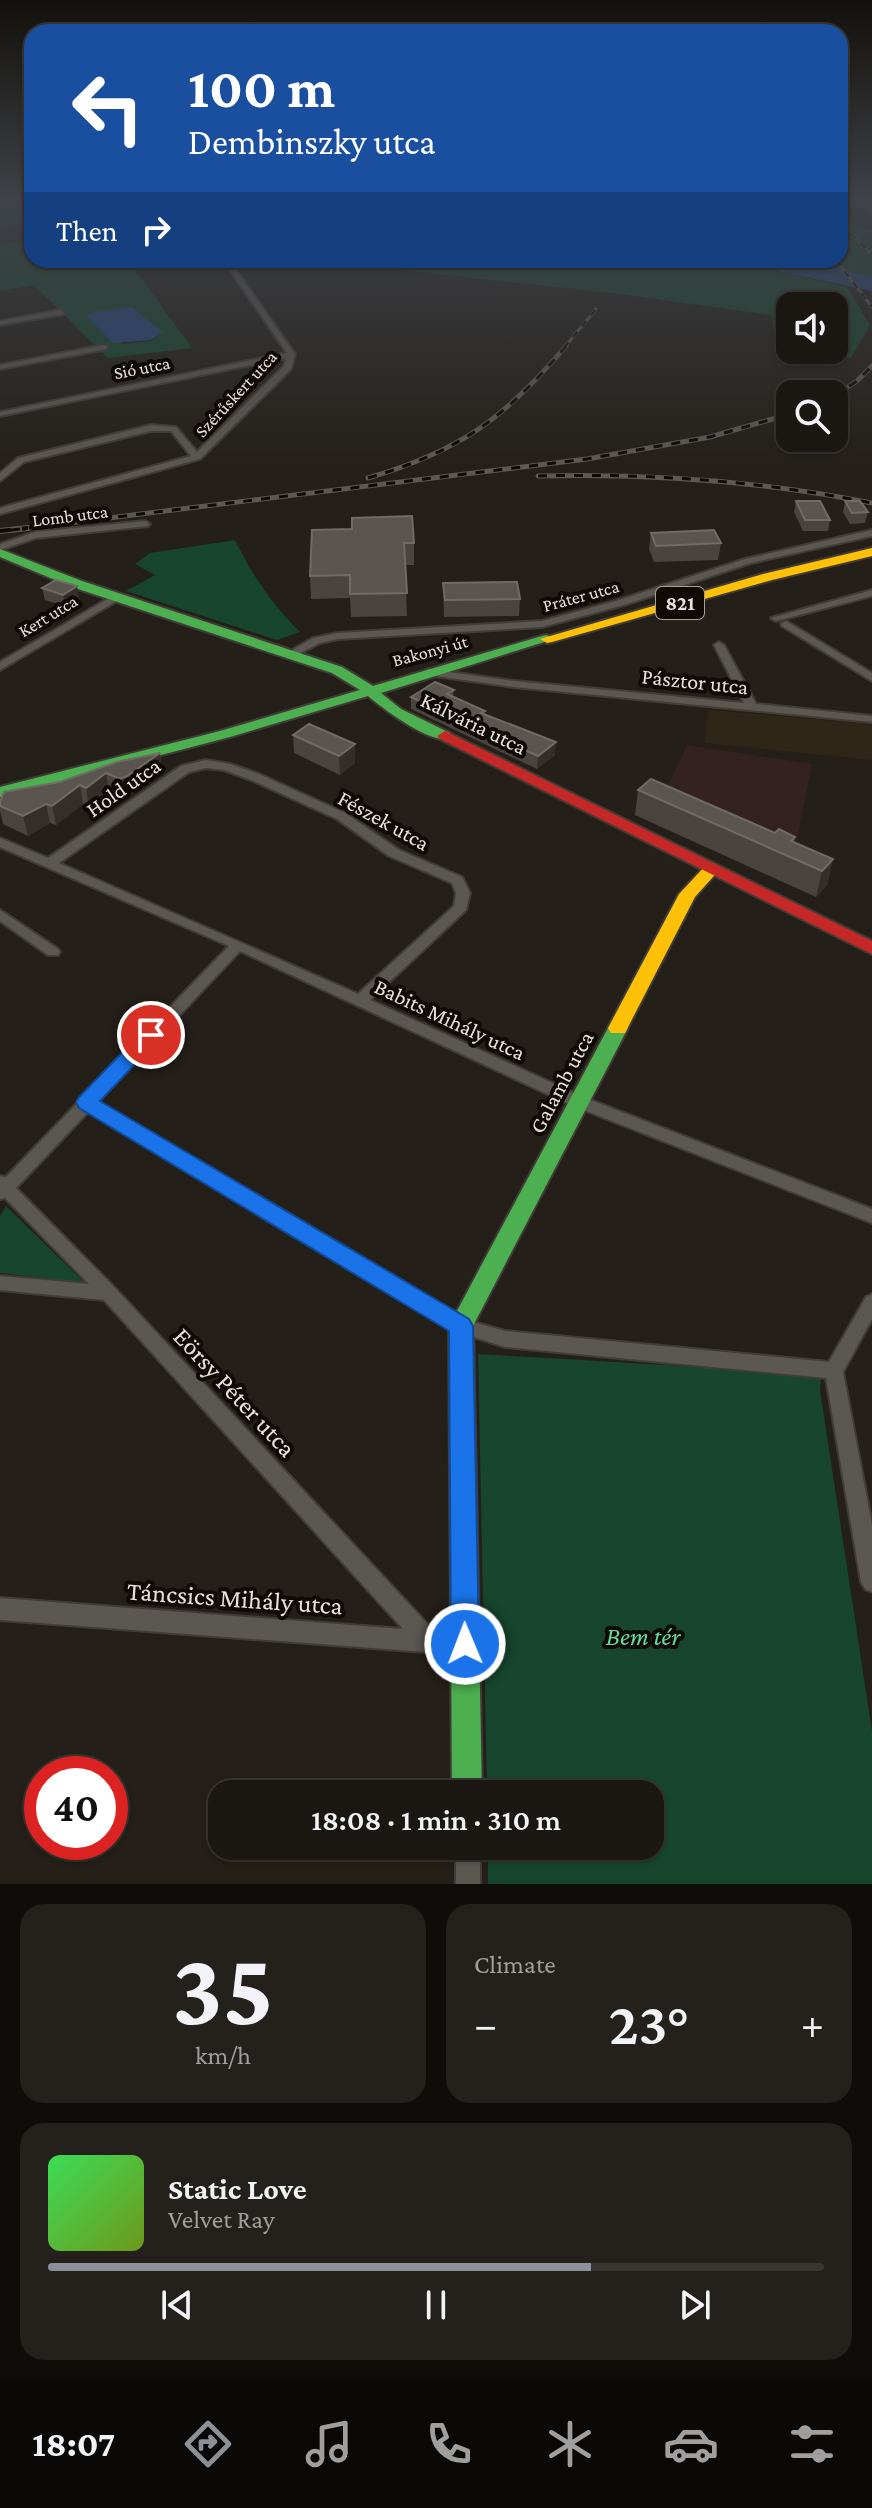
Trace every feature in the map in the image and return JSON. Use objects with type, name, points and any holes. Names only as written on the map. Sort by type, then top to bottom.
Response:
[{"type":"street","name":"Szérűskert utca","points":[[0,511],[197,457],[288,367],[290,355],[247,291]]},
{"type":"street","points":[[0,323],[61,312]]},
{"type":"street","points":[[0,367],[104,347]]},
{"type":"street","name":"Sió utca","points":[[0,414],[290,355]]},
{"type":"street","points":[[0,478],[21,460],[151,428],[173,429],[197,457]]},
{"type":"street","name":"Lomb utca","points":[[0,547],[35,535],[145,524]]},
{"type":"street","name":"Práter utca","points":[[292,653],[317,640],[338,636],[542,624],[620,603],[748,561],[872,533]]},
{"type":"street","name":"Bakonyi út","points":[[0,792],[225,734],[427,672],[768,577],[872,552]]},
{"type":"street","name":"Kálvária utca","points":[[0,553],[116,597],[292,653],[345,674],[396,712],[872,948]]},
{"type":"street","points":[[872,593],[781,621],[872,678]]},
{"type":"street","name":"Kert utca","points":[[0,667],[116,597]]},
{"type":"street","points":[[719,645],[752,707]]},
{"type":"street","points":[[490,656],[494,678],[514,684]]},
{"type":"street","name":"Pásztor utca","points":[[427,672],[514,684],[872,719]]},
{"type":"street","name":"Hold utca","points":[[50,863],[185,769],[206,764],[226,767]]},
{"type":"street","name":"Fészek utca","points":[[226,767],[341,816],[394,853],[457,880],[463,893],[461,907],[359,1001]]},
{"type":"street","name":"Babits Mihály utca","points":[[0,842],[238,945],[577,1101],[872,1216]]},
{"type":"street","points":[[0,854],[15,849]]},
{"type":"street","name":"Galamb utca","points":[[461,1326],[688,894],[713,868]]},
{"type":"street","points":[[0,914],[53,952]]},
{"type":"street","points":[[2,1188],[238,945]]},
{"type":"street","points":[[86,1102],[461,1326],[505,1339],[834,1371]]},
{"type":"street","name":"Eörsy Péter utca","points":[[2,1188],[109,1293],[429,1641]]},
{"type":"street","points":[[0,1283],[109,1293]]},
{"type":"street","points":[[872,1302],[834,1371],[872,1582]]},
{"type":"street","points":[[461,1326],[467,1780]]},
{"type":"street","name":"Táncsics Mihály utca","points":[[0,1609],[465,1644]]},
{"type":"street","points":[[468,1860],[468,1884]]},
{"type":"shaded area","points":[[708,710],[872,724],[872,760],[704,743]]},
{"type":"shaded area","points":[[687,745],[812,764],[794,857],[816,897],[635,815],[668,786]]},
{"type":"green space","points":[[40,291],[150,291],[192,348],[108,358]],"holes":[[[132,307],[161,333],[151,341],[121,344]]]},
{"type":"green space","points":[[593,291],[849,291],[870,325],[851,358],[848,358],[848,292],[776,292],[776,336],[772,315]]},
{"type":"green space","points":[[235,540],[263,589],[300,632],[277,640],[126,591],[155,575],[135,564],[150,553]]},
{"type":"green space","points":[[6,1206],[85,1283],[0,1273],[0,1216]]},
{"type":"green space","name":"Bem tér","points":[[478,1354],[821,1374],[820,1390],[872,1731],[872,1884],[488,1884],[488,1860],[664,1860],[664,1780],[487,1780]]},
{"type":"water","points":[[132,307],[162,332],[151,340],[113,343],[87,317],[89,313]]},
{"type":"building","points":[[796,501],[820,501],[830,520],[805,520]]},
{"type":"building","points":[[845,501],[860,501],[868,512],[852,513]]},
{"type":"building","points":[[412,516],[414,543],[404,543],[407,593],[350,594],[350,575],[310,576],[312,530],[352,529],[352,518]]},
{"type":"building","points":[[714,530],[721,543],[656,546],[651,533]]},
{"type":"building","points":[[56,580],[77,586],[63,595],[42,588]]},
{"type":"building","points":[[517,582],[520,599],[445,600],[443,583]]},
{"type":"building","points":[[435,682],[454,690],[447,694],[485,711],[481,713],[556,742],[538,756],[411,697]]},
{"type":"building","points":[[309,724],[355,744],[339,756],[293,735]]},
{"type":"building","points":[[160,753],[127,776],[120,779],[106,773],[86,788],[80,785],[52,806],[46,804],[23,816],[0,806],[4,792],[60,782],[117,762]]},
{"type":"building","points":[[651,779],[775,833],[779,829],[795,837],[791,841],[833,859],[822,871],[638,790]]},
{"type":"railway","points":[[860,291],[872,307]]},
{"type":"railway","points":[[564,348],[596,309]]},
{"type":"railway","points":[[368,478],[429,456],[478,429],[522,394],[566,346]]},
{"type":"railway","points":[[848,387],[872,366]]},
{"type":"railway","points":[[22,529],[587,459],[710,437],[776,418]]},
{"type":"railway","points":[[538,476],[706,480],[789,489],[872,503]]},
{"type":"railway","points":[[22,529],[28,528]]},
{"type":"railway","points":[[0,531],[22,529]]},
{"type":"railway","points":[[11,530],[22,529]]},
{"type":"traffic: fast","points":[[0,553],[77,584],[337,670],[354,678],[396,712],[445,736]]},
{"type":"traffic: fast","points":[[0,792],[225,734],[547,639]]},
{"type":"traffic: fast","points":[[467,1780],[461,1326],[618,1028]]},
{"type":"traffic: slow","points":[[547,639],[768,577],[872,552]]},
{"type":"traffic: slow","points":[[618,1028],[688,894],[713,868]]},
{"type":"traffic: jam","points":[[445,736],[872,948]]},
{"type":"route","points":[[151,1035],[86,1102],[461,1326],[465,1644]]}]
